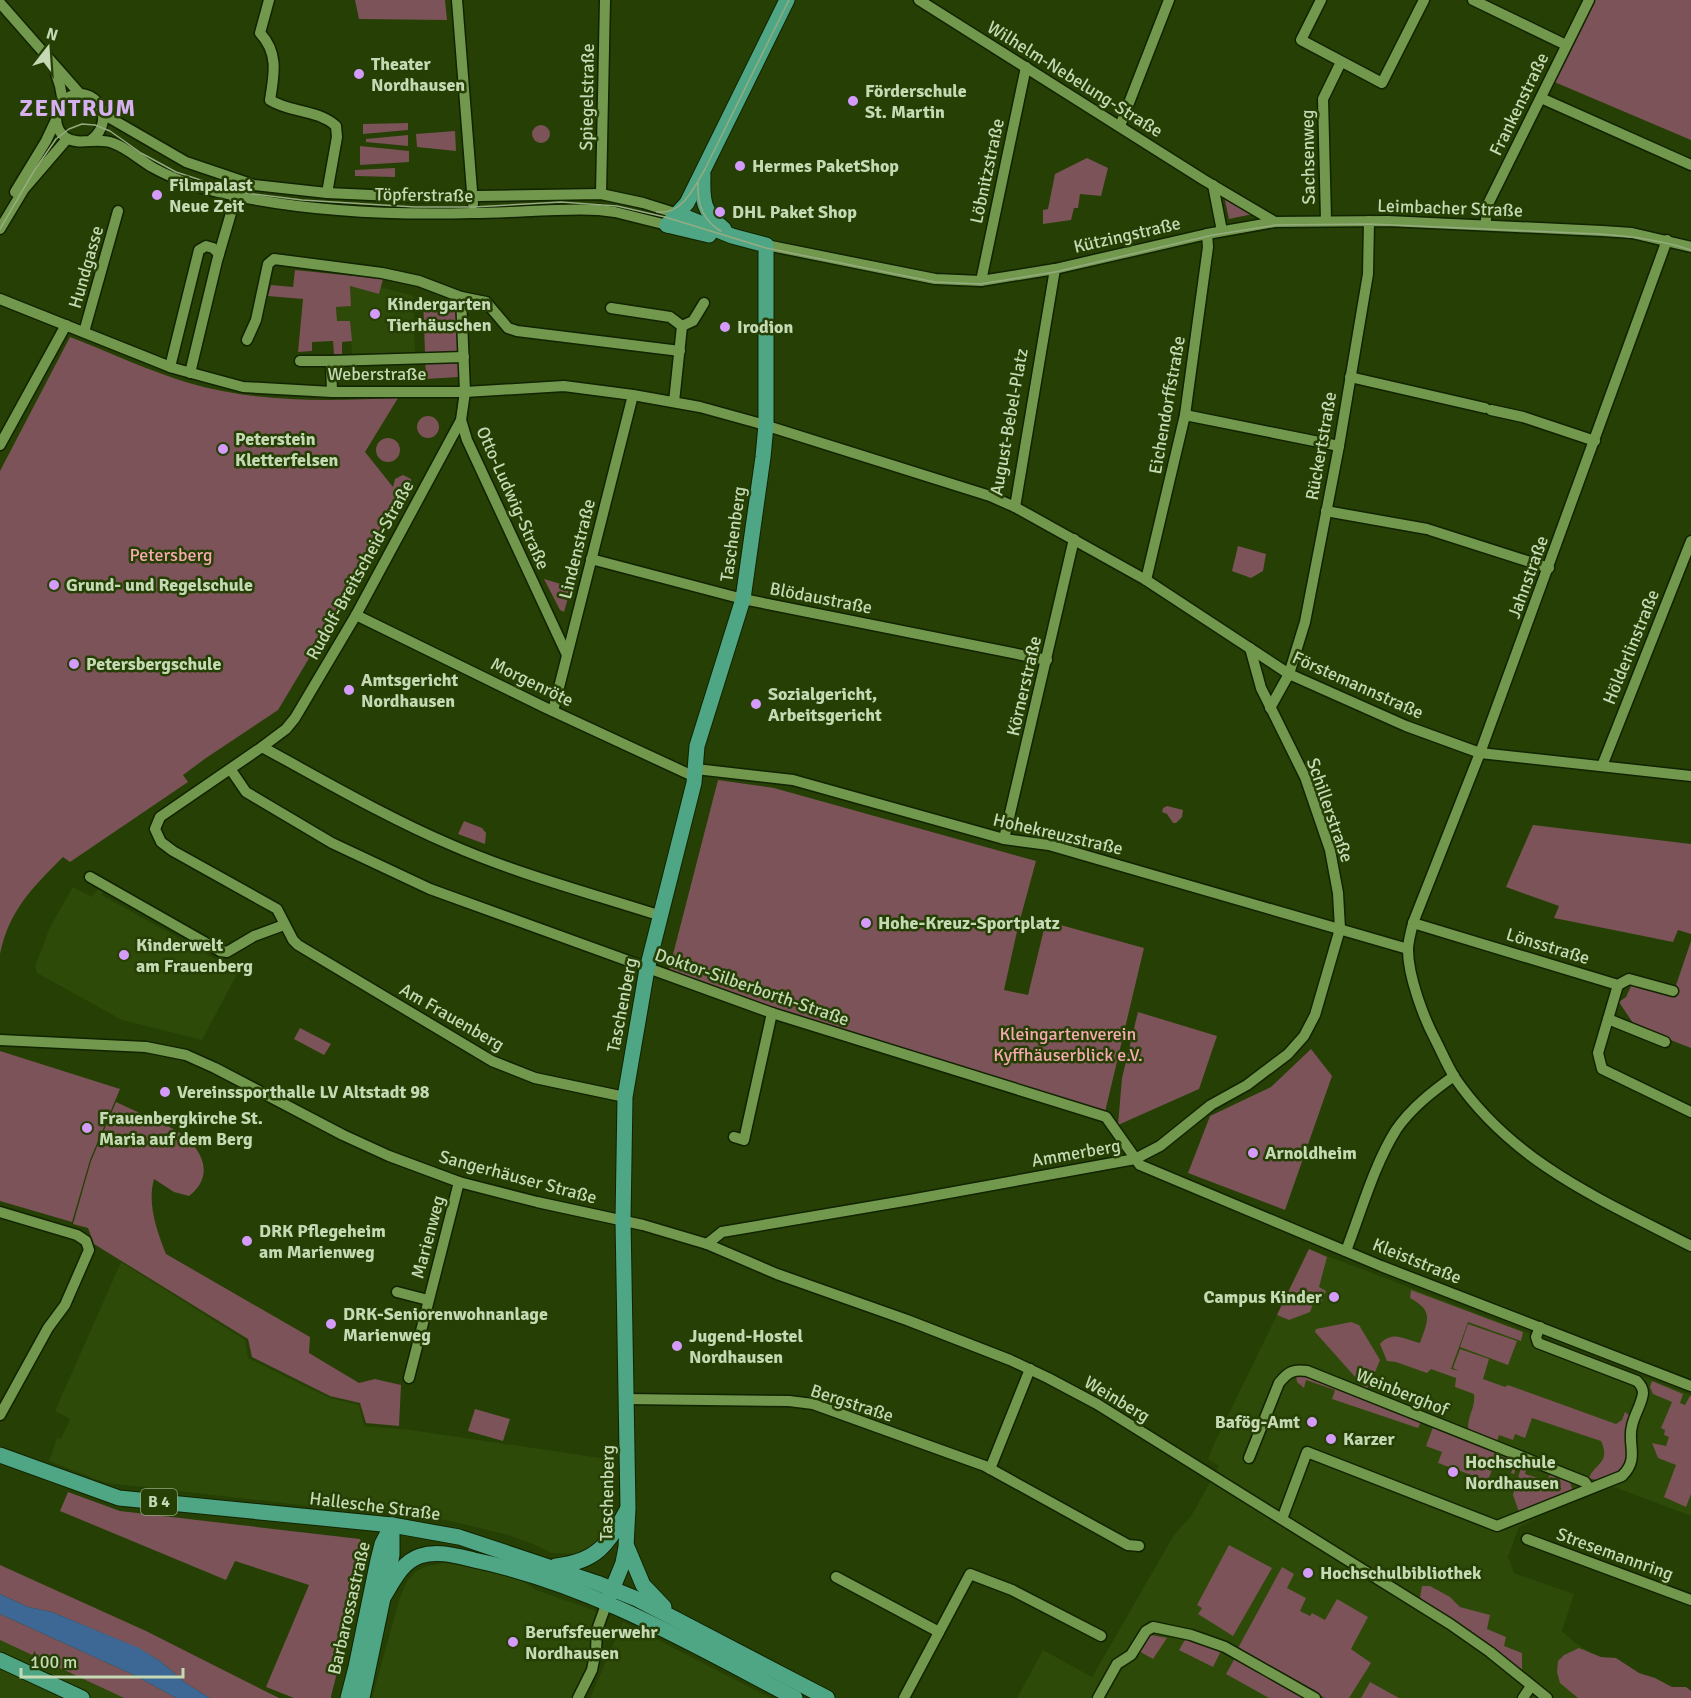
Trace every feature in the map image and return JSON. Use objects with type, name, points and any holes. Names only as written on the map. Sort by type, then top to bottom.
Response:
[{"type":"main road","points":[[732,235],[720,237],[673,219],[687,203],[787,0]]},
{"type":"main road","points":[[704,166],[702,193],[705,208],[713,220],[732,235],[766,244],[766,425]]},
{"type":"main road","name":"Taschenberg","points":[[610,1595],[623,1563],[628,1508],[623,1220],[624,1097],[647,969],[695,773],[697,746],[743,599],[764,457],[766,425]]},
{"type":"main road","name":"Hallesche Straße","points":[[0,1455],[119,1498],[392,1525],[459,1537],[550,1567],[610,1595],[678,1619],[827,1698]]},
{"type":"main road","points":[[550,1567],[575,1564],[602,1548],[628,1508]]},
{"type":"main road","name":"Barbarossastraße","points":[[362,1698],[392,1556],[392,1525]]},
{"type":"main road","name":"Barbarossastraße","points":[[348,1698],[382,1544],[392,1525]]},
{"type":"main road","points":[[626,1547],[643,1585],[678,1619]]},
{"type":"main road","name":"Hallesche Straße","points":[[384,1596],[399,1571],[421,1556],[442,1553],[494,1564],[557,1583],[610,1595],[632,1613],[795,1698]]},
{"type":"main road","points":[[0,1660],[82,1698]]},
{"type":"street","points":[[269,0],[260,33],[266,40],[275,62],[270,100],[279,106],[327,118],[336,126],[337,137],[327,193]]},
{"type":"street","points":[[458,0],[474,213]]},
{"type":"street","name":"Spiegelstraße","points":[[601,194],[605,0]]},
{"type":"street","name":"Wilhelm-Nebelung-Straße","points":[[919,0],[1275,222]]},
{"type":"street","points":[[1120,126],[1169,0]]},
{"type":"street","points":[[1321,0],[1301,40],[1382,83],[1424,0]]},
{"type":"street","points":[[1473,0],[1566,45]]},
{"type":"street","name":"Frankenstraße","points":[[1485,225],[1489,202],[1589,0]]},
{"type":"street","points":[[0,3],[80,94],[97,102],[104,114],[102,127],[97,135],[91,140],[82,142],[67,139],[58,128],[56,120]]},
{"type":"street","points":[[51,60],[63,102]]},
{"type":"street","name":"Sachsenweg","points":[[1326,220],[1323,99],[1341,62]]},
{"type":"street","name":"Löbnitzstraße","points":[[981,281],[1026,67]]},
{"type":"street","points":[[0,218],[46,141],[56,120],[57,111],[63,102],[80,94]]},
{"type":"street","points":[[1540,98],[1691,165]]},
{"type":"street","name":"Töpferstraße","points":[[104,114],[186,162],[242,182],[288,190],[415,198],[601,194],[643,203],[673,219]]},
{"type":"street","points":[[0,229],[24,189],[67,139]]},
{"type":"street","name":"Töpferstraße","points":[[91,140],[114,143],[154,168],[182,180],[236,196],[310,207],[416,214],[562,209],[599,210],[673,219]]},
{"type":"street","points":[[1213,185],[1222,231]]},
{"type":"street","points":[[190,373],[219,254],[236,196]]},
{"type":"street","name":"Hundgasse","points":[[84,332],[118,211]]},
{"type":"street","name":"Leimbacher Straße","points":[[1207,234],[1275,222],[1369,221],[1632,233],[1667,240],[1691,248]]},
{"type":"street","name":"Rückertstraße","points":[[1289,674],[1305,621],[1339,446],[1368,274],[1369,221]]},
{"type":"street","name":"Kützingstraße","points":[[1055,268],[1207,234]]},
{"type":"street","name":"Eichendorffstraße","points":[[1146,580],[1185,415],[1208,247],[1207,234]]},
{"type":"street","name":"Jahnstraße","points":[[1413,923],[1549,568],[1667,240]]},
{"type":"street","points":[[766,244],[935,279],[981,281],[1055,268]]},
{"type":"street","points":[[170,367],[200,250],[206,246],[213,248],[219,254]]},
{"type":"street","points":[[247,340],[256,320],[268,264],[274,259],[382,273],[419,281],[461,297],[486,302],[508,328],[517,331],[680,351]]},
{"type":"street","name":"August-Bebel-Platz","points":[[766,425],[990,496],[1015,507],[1055,268]]},
{"type":"street","name":"Rudolf-Breitscheid-Straße","points":[[231,770],[286,729],[295,718],[356,615],[461,420],[465,392],[461,297]]},
{"type":"street","name":"Weberstraße","points":[[0,299],[170,367],[243,387],[332,392],[465,392],[564,386],[700,407],[766,425]]},
{"type":"street","points":[[682,326],[693,321],[704,303]]},
{"type":"street","points":[[611,308],[670,316],[682,326]]},
{"type":"street","points":[[0,445],[66,325]]},
{"type":"street","points":[[674,402],[682,326]]},
{"type":"street","points":[[300,361],[464,357]]},
{"type":"street","points":[[331,361],[332,392]]},
{"type":"street","points":[[1350,377],[1523,417],[1595,441]]},
{"type":"street","name":"Lindenstraße","points":[[553,711],[633,395]]},
{"type":"street","points":[[1185,415],[1339,446]]},
{"type":"street","name":"Otto-Ludwig-Straße","points":[[461,420],[467,440],[567,654]]},
{"type":"street","name":"Förstemannstraße","points":[[1015,507],[1146,580],[1289,674],[1406,726],[1480,753],[1691,776]]},
{"type":"street","points":[[1326,511],[1428,529],[1549,568]]},
{"type":"street","name":"Körnerstraße","points":[[1004,839],[1074,539]]},
{"type":"street","name":"Hölderlinstraße","points":[[1602,766],[1691,541]]},
{"type":"street","name":"Blödaustraße","points":[[591,559],[743,599],[1047,660]]},
{"type":"street","name":"Morgenröte","points":[[356,615],[553,711],[695,773]]},
{"type":"street","name":"Schillerstraße","points":[[1250,648],[1261,688],[1305,777],[1330,850],[1338,892],[1340,929]]},
{"type":"street","points":[[1270,708],[1289,674]]},
{"type":"street","points":[[262,747],[350,795],[449,844],[533,876],[661,916]]},
{"type":"street","name":"Am Frauenberg","points":[[231,770],[160,817],[155,829],[161,842],[277,909],[284,926],[298,945],[492,1061],[535,1078],[624,1097]]},
{"type":"street","name":"Doktor-Silberborth-Straße","points":[[231,770],[246,792],[332,843],[430,890],[772,1013],[1106,1117],[1135,1159]]},
{"type":"street","name":"Hohekreuzstraße","points":[[695,773],[793,780],[1004,839],[1049,845],[1408,949]]},
{"type":"street","points":[[90,877],[220,951],[227,952],[254,936],[284,926]]},
{"type":"street","points":[[1413,923],[1408,949],[1417,994],[1428,1026],[1454,1076],[1476,1105],[1524,1150],[1556,1174],[1594,1198],[1690,1242]]},
{"type":"street","name":"Lönsstraße","points":[[1413,923],[1618,984],[1629,979],[1673,991]]},
{"type":"street","name":"Ammerberg","points":[[707,1244],[722,1232],[1135,1159],[1160,1146],[1210,1105],[1255,1079],[1288,1054],[1304,1036],[1315,1015],[1340,929]]},
{"type":"street","points":[[1618,984],[1598,1053],[1602,1069],[1691,1112]]},
{"type":"street","points":[[734,1137],[744,1140],[772,1013]]},
{"type":"street","points":[[1608,1018],[1665,1042]]},
{"type":"street","name":"Sangerhäuser Straße","points":[[0,1040],[147,1047],[186,1055],[389,1156],[459,1182],[537,1203],[623,1220]]},
{"type":"street","points":[[1346,1251],[1381,1159],[1396,1130],[1415,1107],[1454,1076]]},
{"type":"street","name":"Kleiststraße","points":[[1135,1159],[1140,1166],[1346,1251],[1691,1386]]},
{"type":"street","name":"Marienweg","points":[[410,1378],[459,1182]]},
{"type":"street","points":[[0,1212],[77,1235],[86,1241],[89,1250],[65,1305],[48,1328],[0,1414]]},
{"type":"street","name":"Weinberg","points":[[623,1220],[707,1244],[777,1274],[907,1320],[1030,1369],[1097,1404],[1450,1624],[1490,1652],[1547,1698]]},
{"type":"street","name":"Marienweg","points":[[397,1292],[428,1300]]},
{"type":"street","points":[[1282,1519],[1307,1452],[1497,1526],[1614,1480],[1627,1471],[1633,1450],[1630,1433],[1643,1394],[1642,1386],[1637,1381],[1538,1343],[1536,1337],[1540,1327]]},
{"type":"street","points":[[990,1469],[1030,1369]]},
{"type":"street","name":"Weinberghof","points":[[1249,1458],[1279,1383],[1288,1372],[1297,1369],[1585,1482],[1589,1488]]},
{"type":"street","name":"Bergstraße","points":[[626,1399],[789,1401],[813,1404],[990,1469],[1128,1545],[1139,1546]]},
{"type":"street","name":"Stresemannring","points":[[1527,1539],[1691,1600]]},
{"type":"street","points":[[904,1698],[970,1574],[1012,1590],[1101,1636]]},
{"type":"street","points":[[836,1577],[939,1632]]},
{"type":"street","points":[[578,1698],[592,1670],[597,1630],[610,1595]]},
{"type":"street","points":[[1098,1698],[1120,1660],[1131,1655],[1146,1631],[1153,1627],[1191,1635],[1225,1647],[1315,1698]]},
{"type":"street","points":[[1523,1698],[1532,1686]]},
{"type":"shaded area","name":"Kindergarten Tierhäuschen","points":[[350,286],[378,294],[381,287],[413,296],[415,353],[352,355],[350,321],[337,322],[336,306],[351,306]]},
{"type":"shaded area","name":"Kinderwelt am Frauenberg","points":[[73,887],[92,897],[99,887],[104,890],[102,895],[238,972],[202,1040],[122,1020],[37,973],[35,966],[51,925]]},
{"type":"shaded area","name":"Hochschule Nordhausen","points":[[1309,1249],[1691,1395],[1691,1516],[1614,1487],[1584,1496],[1519,1527],[1508,1557],[1514,1573],[1574,1594],[1562,1631],[1573,1641],[1658,1698],[1017,1698],[1043,1650],[1092,1677],[1174,1535],[1191,1516],[1219,1466],[1208,1459],[1214,1444]]},
{"type":"shaded area","points":[[121,1262],[245,1340],[248,1358],[330,1398],[359,1405],[364,1426],[411,1430],[614,1460],[614,1501],[611,1518],[603,1534],[593,1545],[578,1554],[551,1553],[508,1535],[446,1520],[393,1512],[327,1508],[106,1483],[49,1461],[57,1438],[61,1439],[70,1419],[55,1411]]},
{"type":"shaded area","points":[[444,1563],[466,1566],[521,1580],[536,1590],[602,1613],[596,1650],[578,1698],[372,1698],[399,1600],[407,1581],[415,1572],[424,1567]]},
{"type":"shaded area","points":[[623,1622],[771,1698],[590,1698]]},
{"type":"shaded area","points":[[0,1640],[124,1698],[0,1698]]},
{"type":"green space","points":[[355,0],[445,0],[447,20],[359,19]]},
{"type":"green space","points":[[1592,0],[1691,0],[1691,140],[1552,81]]},
{"type":"green space","points":[[408,123],[408,130],[363,134],[363,124]]},
{"type":"green space","points":[[541,125],[547,128],[550,134],[547,140],[541,143],[535,140],[532,134],[535,128]]},
{"type":"green space","points":[[455,131],[456,151],[417,147],[416,134]]},
{"type":"green space","points":[[408,135],[408,146],[366,142],[366,139]]},
{"type":"green space","points":[[360,146],[409,151],[409,162],[360,165]]},
{"type":"green space","points":[[1087,158],[1108,168],[1101,196],[1080,194],[1078,208],[1074,208],[1071,220],[1043,224],[1043,210],[1048,209],[1055,174]]},
{"type":"green space","points":[[395,168],[395,177],[355,176],[355,170]]},
{"type":"green space","points":[[1224,196],[1253,214],[1229,219]]},
{"type":"green space","points":[[295,270],[383,279],[379,294],[350,286],[351,306],[336,307],[337,321],[350,321],[352,341],[342,342],[342,354],[334,354],[333,341],[312,342],[312,351],[298,352],[303,299],[268,296],[271,285],[293,287]]},
{"type":"green space","points":[[423,299],[457,310],[460,362],[458,377],[426,379]]},
{"type":"green space","name":"Petersberg","points":[[70,337],[159,373],[215,390],[293,399],[398,398],[365,452],[393,487],[395,479],[403,475],[411,479],[412,486],[407,493],[398,493],[344,600],[278,710],[183,775],[188,782],[70,862],[63,857],[32,889],[16,912],[9,924],[0,954],[0,471]]},
{"type":"green space","points":[[428,416],[436,419],[439,427],[436,435],[428,438],[420,435],[417,427],[420,419]]},
{"type":"green space","points":[[388,438],[393,439],[399,445],[399,455],[393,461],[388,462],[383,461],[377,455],[376,450],[377,445],[383,439]]},
{"type":"green space","points":[[1238,546],[1266,554],[1263,571],[1251,578],[1232,571]]},
{"type":"green space","points":[[544,579],[571,587],[564,612],[560,610]]},
{"type":"green space","name":"Hohe-Kreuz-Sportplatz","points":[[718,780],[774,788],[1036,861],[1004,990],[1028,995],[1046,921],[1144,948],[1105,1112],[772,1008],[669,970]]},
{"type":"green space","points":[[1167,806],[1183,810],[1182,817],[1176,823],[1173,823],[1167,814],[1162,812]]},
{"type":"green space","points":[[464,821],[482,828],[486,833],[485,844],[458,834]]},
{"type":"green space","points":[[1533,825],[1691,844],[1691,934],[1678,930],[1673,942],[1554,918],[1559,906],[1506,887]]},
{"type":"green space","points":[[1691,941],[1691,1048],[1635,1026],[1619,1002],[1626,997],[1632,984],[1673,994]]},
{"type":"green space","points":[[1138,1012],[1217,1036],[1199,1089],[1118,1125],[1122,1078]]},
{"type":"green space","points":[[300,1028],[331,1044],[324,1055],[294,1039]]},
{"type":"green space","points":[[1311,1049],[1332,1076],[1285,1210],[1188,1173],[1210,1116],[1271,1087]]},
{"type":"green space","points":[[0,1051],[120,1089],[90,1160],[72,1222],[0,1201]]},
{"type":"green space","points":[[116,1102],[161,1122],[184,1136],[198,1152],[202,1161],[204,1170],[202,1179],[198,1188],[189,1196],[174,1192],[154,1179],[152,1208],[166,1254],[310,1337],[309,1353],[359,1383],[375,1379],[401,1385],[399,1426],[366,1423],[360,1403],[330,1396],[252,1357],[248,1339],[94,1244],[88,1228],[73,1224],[91,1161]]},
{"type":"green space","points":[[1309,1249],[1327,1257],[1319,1287],[1326,1291],[1320,1305],[1313,1304],[1310,1312],[1289,1320],[1277,1315]]},
{"type":"green space","points":[[1411,1290],[1523,1332],[1521,1341],[1468,1322],[1451,1369],[1459,1371],[1453,1368],[1460,1349],[1489,1359],[1483,1379],[1505,1387],[1508,1385],[1616,1424],[1622,1420],[1625,1412],[1630,1416],[1626,1459],[1623,1466],[1617,1472],[1602,1479],[1589,1478],[1603,1458],[1604,1448],[1601,1441],[1532,1418],[1525,1438],[1515,1434],[1513,1440],[1499,1435],[1496,1444],[1469,1434],[1468,1423],[1474,1404],[1474,1394],[1455,1387],[1456,1378],[1431,1369],[1427,1373],[1387,1361],[1380,1344],[1394,1336],[1420,1343],[1427,1317],[1423,1307],[1410,1298]]},
{"type":"green space","points":[[1351,1322],[1359,1325],[1380,1360],[1369,1387],[1365,1388],[1315,1332],[1316,1329]]},
{"type":"green space","points":[[1468,1324],[1517,1341],[1508,1365],[1460,1347]]},
{"type":"green space","points":[[1300,1373],[1421,1422],[1418,1428],[1332,1399],[1335,1390],[1306,1380],[1304,1388],[1297,1382],[1296,1375]]},
{"type":"green space","points":[[1652,1381],[1683,1394],[1680,1403],[1685,1405],[1691,1396],[1691,1494],[1686,1507],[1664,1497],[1676,1465],[1658,1458],[1652,1443],[1666,1446],[1669,1437],[1664,1435],[1665,1430],[1661,1428],[1672,1402],[1653,1394],[1650,1387]]},
{"type":"green space","points":[[475,1409],[510,1419],[503,1441],[468,1431]]},
{"type":"green space","points":[[1433,1427],[1519,1460],[1514,1474],[1511,1473],[1513,1468],[1495,1461],[1488,1481],[1438,1463],[1442,1452],[1426,1446]]},
{"type":"green space","points":[[1523,1461],[1528,1463],[1525,1474],[1547,1481],[1551,1472],[1567,1479],[1572,1489],[1566,1494],[1519,1512],[1513,1495]]},
{"type":"green space","points":[[68,1492],[120,1511],[360,1539],[362,1550],[356,1591],[331,1698],[294,1698],[266,1687],[309,1585],[235,1561],[226,1580],[60,1511]]},
{"type":"green space","points":[[1229,1545],[1272,1568],[1233,1636],[1198,1614],[1202,1608],[1197,1605]]},
{"type":"green space","points":[[0,1565],[146,1631],[279,1698],[210,1698],[187,1684],[160,1661],[138,1648],[52,1612],[28,1607],[0,1594]]},
{"type":"green space","points":[[1282,1567],[1294,1574],[1287,1588],[1306,1598],[1300,1611],[1310,1616],[1312,1613],[1325,1620],[1337,1599],[1368,1617],[1351,1649],[1371,1663],[1349,1698],[1325,1698],[1238,1648]]},
{"type":"green space","points":[[1422,1586],[1430,1586],[1450,1597],[1460,1607],[1490,1615],[1487,1629],[1506,1637],[1504,1646],[1522,1653],[1522,1672],[1426,1605],[1420,1597]]},
{"type":"green space","points":[[0,1614],[136,1676],[176,1698],[124,1698],[0,1640]]},
{"type":"green space","points":[[1151,1635],[1167,1638],[1153,1659],[1137,1650],[1146,1637]]},
{"type":"green space","points":[[1186,1638],[1221,1651],[1213,1667],[1179,1650]]},
{"type":"green space","points":[[1579,1648],[1601,1657],[1616,1658],[1639,1673],[1672,1687],[1686,1687],[1691,1691],[1691,1698],[1578,1698],[1560,1683],[1557,1672],[1558,1661],[1564,1655]]},
{"type":"green space","points":[[1235,1658],[1305,1698],[1269,1698],[1226,1674]]},
{"type":"green space","points":[[1370,1682],[1399,1698],[1361,1698]]},
{"type":"water","points":[[0,1594],[28,1607],[52,1612],[139,1648],[210,1698],[176,1698],[136,1676],[0,1614]]},
{"type":"tram line","points":[[657,212],[666,212],[680,205],[696,184],[789,0]]},
{"type":"tram line","points":[[0,229],[56,139],[69,129],[82,124],[95,125],[110,131],[141,153],[176,172],[247,193],[302,200],[415,207],[473,207],[561,202],[617,206],[665,217],[766,248],[935,282],[980,284],[1055,272],[1213,235],[1276,225],[1370,224],[1599,234],[1646,239],[1691,250]]},
{"type":"tram line","points":[[698,183],[702,211],[721,231]]},
{"type":"place","name":"Theater Nordhausen","points":[[359,74]]},
{"type":"place","name":"Förderschule St. Martin","points":[[853,101]]},
{"type":"place","name":"Hermes PaketShop","points":[[740,166]]},
{"type":"place","name":"Filmpalast Neue Zeit","points":[[157,195]]},
{"type":"place","name":"DHL Paket Shop","points":[[720,212]]},
{"type":"place","name":"Kindergarten Tierhäuschen","points":[[375,314]]},
{"type":"place","name":"Irodion","points":[[725,327]]},
{"type":"place","name":"Peterstein Kletterfelsen","points":[[223,449]]},
{"type":"place","name":"Grund- und Regelschule","points":[[54,585]]},
{"type":"place","name":"Petersbergschule","points":[[74,664]]},
{"type":"place","name":"Amtsgericht Nordhausen","points":[[349,690]]},
{"type":"place","name":"Sozialgericht, Arbeitsgericht","points":[[756,704]]},
{"type":"place","name":"Hohe-Kreuz-Sportplatz","points":[[866,923]]},
{"type":"place","name":"Kinderwelt am Frauenberg","points":[[124,955]]},
{"type":"place","name":"Vereinssporthalle LV Altstadt 98","points":[[165,1092]]},
{"type":"place","name":"Frauenbergkirche St. Maria auf dem Berg","points":[[87,1128]]},
{"type":"place","name":"Arnoldheim","points":[[1253,1153]]},
{"type":"place","name":"DRK Pflegeheim am Marienweg","points":[[247,1241]]},
{"type":"place","name":"Campus Kinder","points":[[1334,1297]]},
{"type":"place","name":"DRK-Seniorenwohnanlage Marienweg","points":[[331,1324]]},
{"type":"place","name":"Jugend-Hostel Nordhausen","points":[[677,1346]]},
{"type":"place","name":"Bafög-Amt","points":[[1312,1422]]},
{"type":"place","name":"Karzer","points":[[1331,1439]]},
{"type":"place","name":"Hochschule Nordhausen","points":[[1453,1472]]},
{"type":"place","name":"Hochschulbibliothek","points":[[1308,1573]]},
{"type":"place","name":"Berufsfeuerwehr Nordhausen","points":[[513,1642]]},
{"type":"district","name":"ZENTRUM","points":[[78,108]]},
{"type":"park label","name":"Kleingartenverein Kyffhäuserblick e.V.","points":[[1068,1044]]}]
